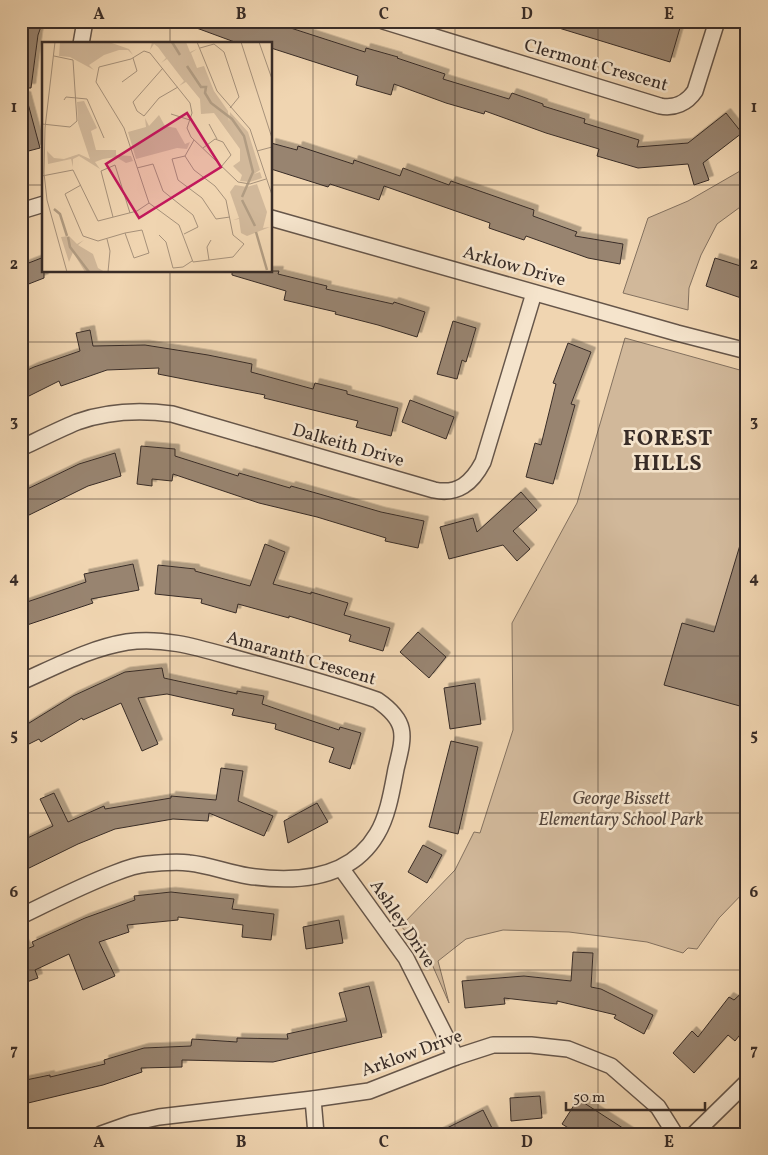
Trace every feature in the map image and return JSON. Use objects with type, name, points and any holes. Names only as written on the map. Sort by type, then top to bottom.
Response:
[{"type":"street","points":[[81,42],[84,21]]},
{"type":"street","name":"Clermont Crescent","points":[[383,21],[665,107],[673,107],[682,103],[695,91],[716,21]]},
{"type":"street","points":[[21,211],[42,205]]},
{"type":"street","name":"Arklow Drive","points":[[272,218],[677,333],[747,351]]},
{"type":"street","name":"Dalkeith Drive","points":[[21,448],[78,422],[94,417],[124,412],[163,412],[434,490],[450,492],[466,485],[477,474],[483,462],[534,292]]},
{"type":"street","name":"Amaranth Crescent","points":[[21,682],[90,652],[108,646],[146,640],[188,645],[360,694],[377,700],[386,706],[402,727],[402,742],[393,785],[381,827],[364,852],[341,868],[309,878],[285,878],[247,876],[188,863],[144,864],[97,880],[21,916]]},
{"type":"street","name":"Ashley Drive","points":[[341,868],[406,958],[456,1057]]},
{"type":"street","name":"Arklow Drive","points":[[101,1134],[132,1123],[159,1117],[369,1091],[456,1057],[494,1045],[531,1045],[568,1049],[612,1066],[658,1107],[675,1134]]},
{"type":"street","points":[[694,1134],[747,1082]]},
{"type":"street","points":[[313,1099],[316,1134]]},
{"type":"green space","points":[[747,167],[747,202],[717,224],[701,255],[689,288],[688,310],[623,293],[648,218],[688,201]]},
{"type":"green space","name":"George Bissett Elementary School Park","points":[[625,338],[747,372],[747,889],[719,918],[697,949],[688,948],[683,953],[647,942],[569,932],[503,930],[466,939],[438,961],[449,1003],[431,962],[401,926],[455,870],[474,832],[480,833],[513,730],[512,623],[577,503]]},
{"type":"building","points":[[21,21],[43,21],[38,35],[31,88],[21,88]]},
{"type":"building","points":[[183,21],[269,21],[365,52],[366,48],[398,57],[445,74],[443,79],[509,99],[512,93],[543,104],[543,106],[585,119],[584,123],[639,140],[637,147],[688,143],[726,113],[742,133],[703,163],[709,180],[694,185],[688,164],[638,168],[597,156],[599,149],[546,133],[485,111],[484,114],[446,103],[394,84],[391,95],[356,85],[358,76],[272,48],[272,42],[235,42],[183,23]]},
{"type":"building","points":[[550,21],[682,21],[670,62],[549,25]]},
{"type":"building","points":[[21,96],[26,96],[40,148],[21,153]]},
{"type":"building","points":[[272,143],[297,150],[298,146],[353,164],[354,160],[400,176],[403,168],[449,185],[451,181],[534,210],[533,216],[577,232],[575,236],[623,244],[620,264],[588,258],[526,236],[524,240],[489,228],[490,223],[384,186],[379,200],[330,184],[328,187],[272,169]]},
{"type":"building","points":[[42,258],[44,278],[21,287],[21,266]]},
{"type":"building","points":[[715,258],[747,268],[747,300],[706,286]]},
{"type":"building","points":[[279,271],[278,274],[327,286],[326,289],[393,304],[394,302],[425,312],[417,337],[335,314],[336,312],[284,300],[286,291],[232,275],[232,272]]},
{"type":"building","points":[[453,321],[476,328],[466,362],[462,360],[457,379],[437,374]]},
{"type":"building","points":[[90,330],[93,346],[145,345],[208,355],[252,364],[251,372],[313,389],[315,383],[347,391],[347,394],[398,408],[391,436],[356,427],[358,421],[264,398],[265,395],[158,374],[159,368],[107,370],[61,386],[59,381],[21,400],[21,373],[80,351],[76,333]]},
{"type":"building","points":[[568,343],[591,352],[571,404],[575,405],[553,484],[526,477],[535,443],[541,445],[556,384],[553,383]]},
{"type":"building","points":[[410,400],[454,417],[446,439],[402,422]]},
{"type":"building","points":[[141,446],[175,449],[175,456],[238,476],[239,473],[381,512],[424,521],[418,548],[385,541],[386,538],[317,517],[259,503],[173,474],[172,481],[152,479],[152,486],[137,484]]},
{"type":"building","points":[[115,453],[121,476],[88,486],[21,519],[21,492],[79,464]]},
{"type":"building","points":[[521,492],[537,510],[513,531],[530,549],[517,561],[503,545],[449,559],[440,527],[473,518],[477,532]]},
{"type":"building","points":[[743,535],[747,535],[747,708],[664,685],[682,623],[714,632]]},
{"type":"building","points":[[265,544],[285,552],[273,584],[311,594],[311,592],[348,603],[344,615],[390,628],[383,651],[349,641],[351,635],[289,616],[289,618],[238,604],[236,613],[201,603],[202,599],[155,594],[158,565],[195,569],[195,571],[250,586]]},
{"type":"building","points":[[133,564],[139,590],[91,599],[93,603],[21,627],[21,604],[86,582],[84,574]]},
{"type":"building","points":[[418,632],[446,657],[429,678],[400,652]]},
{"type":"building","points":[[162,668],[164,678],[237,694],[237,691],[264,696],[262,704],[339,730],[340,727],[361,733],[350,769],[329,762],[334,748],[275,729],[276,724],[232,715],[234,709],[167,694],[138,698],[158,744],[142,751],[121,703],[83,720],[82,718],[41,742],[39,739],[21,748],[21,728],[73,696],[125,672]]},
{"type":"building","points":[[475,683],[481,724],[450,729],[444,688]]},
{"type":"building","points":[[451,741],[478,747],[458,834],[429,827]]},
{"type":"building","points":[[221,768],[243,771],[238,801],[273,816],[264,836],[209,813],[208,821],[173,819],[115,829],[78,844],[21,872],[21,841],[53,826],[40,799],[54,793],[68,822],[104,806],[105,809],[171,798],[171,796],[216,800]]},
{"type":"building","points":[[317,803],[328,822],[288,843],[284,821]]},
{"type":"building","points":[[423,845],[442,855],[427,883],[408,872]]},
{"type":"building","points":[[171,892],[234,899],[232,909],[274,914],[271,940],[242,937],[243,925],[178,917],[178,920],[127,925],[129,932],[99,942],[115,976],[83,990],[69,954],[35,970],[38,978],[21,984],[21,939],[27,949],[34,946],[32,942],[85,918],[135,900],[134,896]]},
{"type":"building","points":[[339,920],[343,943],[306,949],[303,927]]},
{"type":"building","points":[[573,952],[593,953],[591,987],[601,989],[653,1015],[644,1034],[614,1018],[616,1015],[557,1001],[557,1004],[504,998],[505,1004],[465,1008],[462,981],[524,976],[571,981]]},
{"type":"building","points":[[369,986],[382,1037],[273,1062],[182,1060],[182,1067],[141,1068],[142,1072],[103,1085],[24,1104],[21,1081],[50,1075],[50,1077],[105,1064],[104,1060],[144,1048],[191,1046],[192,1039],[237,1042],[237,1038],[288,1039],[287,1034],[347,1021],[339,993]]},
{"type":"building","points":[[747,988],[747,1026],[735,1041],[728,1035],[694,1073],[673,1053],[692,1031],[698,1037],[729,997],[734,1000]]},
{"type":"building","points":[[540,1096],[542,1118],[511,1121],[510,1098]]},
{"type":"building","points":[[578,1099],[632,1134],[578,1134],[562,1124]]},
{"type":"building","points":[[483,1110],[495,1134],[435,1134]]},
{"type":"district","name":"FOREST HILLS","points":[[668,452]]}]
